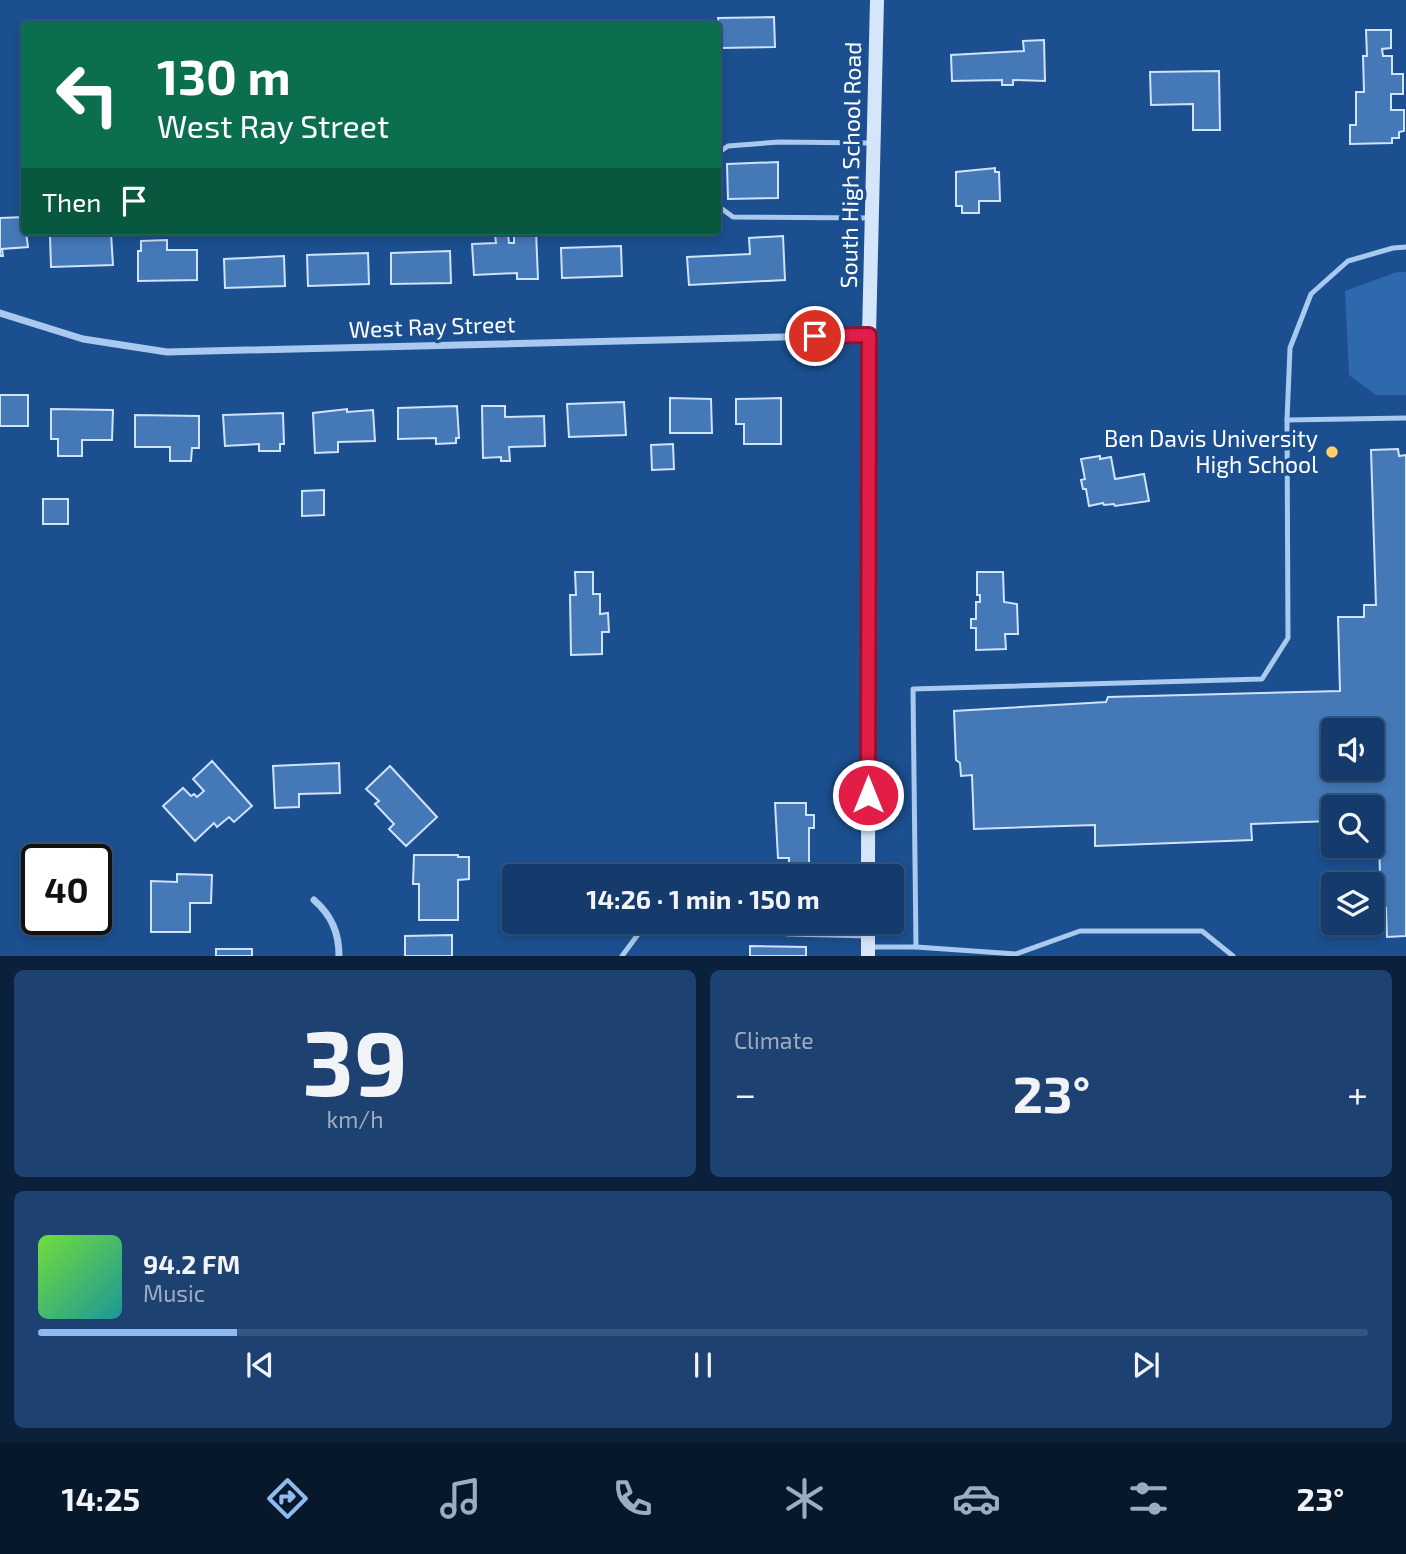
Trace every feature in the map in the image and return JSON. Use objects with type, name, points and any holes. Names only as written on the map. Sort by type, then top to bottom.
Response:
[{"type":"street","name":"South High School Road","points":[[868,864],[869,335],[877,0]]},
{"type":"street","name":"West Ray Street","points":[[0,313],[83,339],[167,352],[869,335]]},
{"type":"street","points":[[314,900],[334,924],[339,940],[339,956]]},
{"type":"lane","points":[[721,151],[728,146],[779,142],[874,144]]},
{"type":"lane","points":[[721,208],[733,218],[872,218]]},
{"type":"lane","points":[[916,947],[913,689],[1262,678],[1288,638],[1287,420],[1290,348],[1311,294],[1348,261],[1393,247],[1406,247]]},
{"type":"lane","points":[[1287,420],[1406,418]]},
{"type":"lane","points":[[789,934],[1017,955],[1080,931],[1202,931],[1233,956]]},
{"type":"lane","points":[[622,956],[638,934]]},
{"type":"shaded area","points":[[1397,272],[1406,272],[1406,395],[1376,395],[1349,375],[1345,291]]},
{"type":"building","points":[[774,17],[775,47],[721,48],[721,21],[718,18]]},
{"type":"building","points":[[1366,30],[1391,30],[1391,48],[1382,49],[1383,56],[1392,56],[1392,74],[1403,74],[1403,94],[1391,94],[1391,110],[1404,110],[1404,131],[1399,132],[1399,138],[1392,138],[1392,143],[1350,144],[1350,125],[1356,125],[1356,92],[1364,92],[1363,56],[1367,56]]},
{"type":"building","points":[[1044,40],[1045,81],[1013,80],[1013,85],[1002,85],[1002,80],[952,81],[951,55],[1024,51],[1023,41]]},
{"type":"building","points":[[1219,71],[1220,130],[1193,130],[1193,104],[1151,105],[1150,72]]},
{"type":"building","points":[[778,162],[778,198],[728,199],[727,164]]},
{"type":"building","points":[[995,168],[995,172],[999,172],[1000,201],[979,201],[979,213],[962,213],[962,206],[956,206],[956,172]]},
{"type":"building","points":[[21,217],[21,235],[26,235],[28,247],[2,249],[3,256],[0,256],[0,218]]},
{"type":"building","points":[[111,235],[113,265],[51,267],[50,236]]},
{"type":"building","points":[[495,235],[508,235],[509,243],[514,243],[514,235],[536,235],[538,279],[517,279],[517,273],[474,275],[472,244],[496,243]]},
{"type":"building","points":[[783,236],[785,280],[689,285],[687,257],[750,254],[749,238]]},
{"type":"building","points":[[167,240],[167,250],[197,250],[197,280],[138,281],[138,251],[141,251],[141,241]]},
{"type":"building","points":[[621,246],[622,276],[562,278],[561,248]]},
{"type":"building","points":[[450,251],[451,283],[391,284],[391,253]]},
{"type":"building","points":[[368,253],[369,284],[308,286],[307,255]]},
{"type":"building","points":[[284,256],[285,286],[225,288],[224,259]]},
{"type":"building","points":[[0,395],[28,395],[28,426],[0,426]]},
{"type":"building","points":[[670,398],[711,399],[712,433],[670,433]]},
{"type":"building","points":[[781,398],[781,444],[744,444],[744,424],[736,424],[736,399]]},
{"type":"building","points":[[624,402],[626,435],[569,437],[567,404]]},
{"type":"building","points":[[457,406],[459,438],[456,438],[456,443],[436,444],[436,438],[398,439],[398,408]]},
{"type":"building","points":[[482,406],[505,406],[505,417],[544,416],[545,446],[509,447],[510,461],[501,461],[501,457],[483,458]]},
{"type":"building","points":[[51,409],[113,410],[112,440],[82,440],[82,456],[58,456],[58,439],[51,439]]},
{"type":"building","points":[[347,409],[347,412],[373,410],[375,441],[338,442],[338,452],[315,453],[313,413]]},
{"type":"building","points":[[283,413],[284,444],[280,444],[280,451],[259,451],[259,444],[225,446],[223,415]]},
{"type":"building","points":[[135,415],[199,416],[199,448],[192,448],[191,461],[170,461],[170,447],[135,447]]},
{"type":"building","points":[[673,444],[674,469],[652,470],[651,445]]},
{"type":"building","points":[[1398,449],[1399,456],[1406,455],[1406,936],[1387,937],[1384,872],[1380,872],[1380,858],[1384,858],[1384,795],[1321,795],[1321,821],[1251,824],[1252,840],[1095,846],[1095,825],[974,829],[972,775],[961,776],[960,763],[956,760],[954,711],[1106,702],[1108,697],[1340,691],[1338,617],[1364,617],[1364,605],[1376,605],[1371,450]]},
{"type":"building","points":[[1100,456],[1100,459],[1111,457],[1115,479],[1144,474],[1149,501],[1115,506],[1103,503],[1089,506],[1086,489],[1083,489],[1081,480],[1085,479],[1081,459]]},
{"type":"building","points":[[324,490],[324,515],[302,516],[302,491]]},
{"type":"building","points":[[43,499],[68,499],[68,524],[43,524]]},
{"type":"building","points":[[575,572],[593,572],[593,594],[600,594],[600,614],[608,613],[609,632],[602,632],[602,654],[571,655],[570,595],[576,595]]},
{"type":"building","points":[[977,572],[1003,572],[1004,602],[1017,604],[1018,634],[1005,634],[1006,649],[976,650],[976,628],[971,628],[971,619],[976,619],[976,602],[980,602],[980,595],[977,595]]},
{"type":"building","points":[[212,761],[252,806],[234,822],[229,817],[217,827],[214,823],[195,841],[163,806],[183,788],[191,796],[194,794],[197,797],[204,791],[193,779]]},
{"type":"building","points":[[339,763],[340,793],[299,794],[299,807],[275,808],[273,766]]},
{"type":"building","points":[[390,766],[437,817],[406,846],[389,829],[394,824],[375,804],[379,801],[366,789]]},
{"type":"building","points":[[775,803],[806,803],[806,815],[814,815],[814,828],[809,828],[809,864],[789,864],[789,858],[778,858]]},
{"type":"building","points":[[414,855],[469,857],[469,879],[458,880],[458,920],[419,920],[419,884],[413,884]]},
{"type":"building","points":[[177,874],[212,875],[211,903],[190,903],[190,932],[151,932],[151,881],[177,882]]},
{"type":"building","points":[[452,935],[452,956],[405,956],[405,936]]},
{"type":"building","points":[[750,946],[806,947],[806,956],[750,956]]},
{"type":"building","points":[[216,949],[252,949],[252,956],[216,956]]},
{"type":"place","name":"Ben Davis University High School","points":[[1332,452]]},
{"type":"route","points":[[815,336],[869,335],[868,795]]}]
